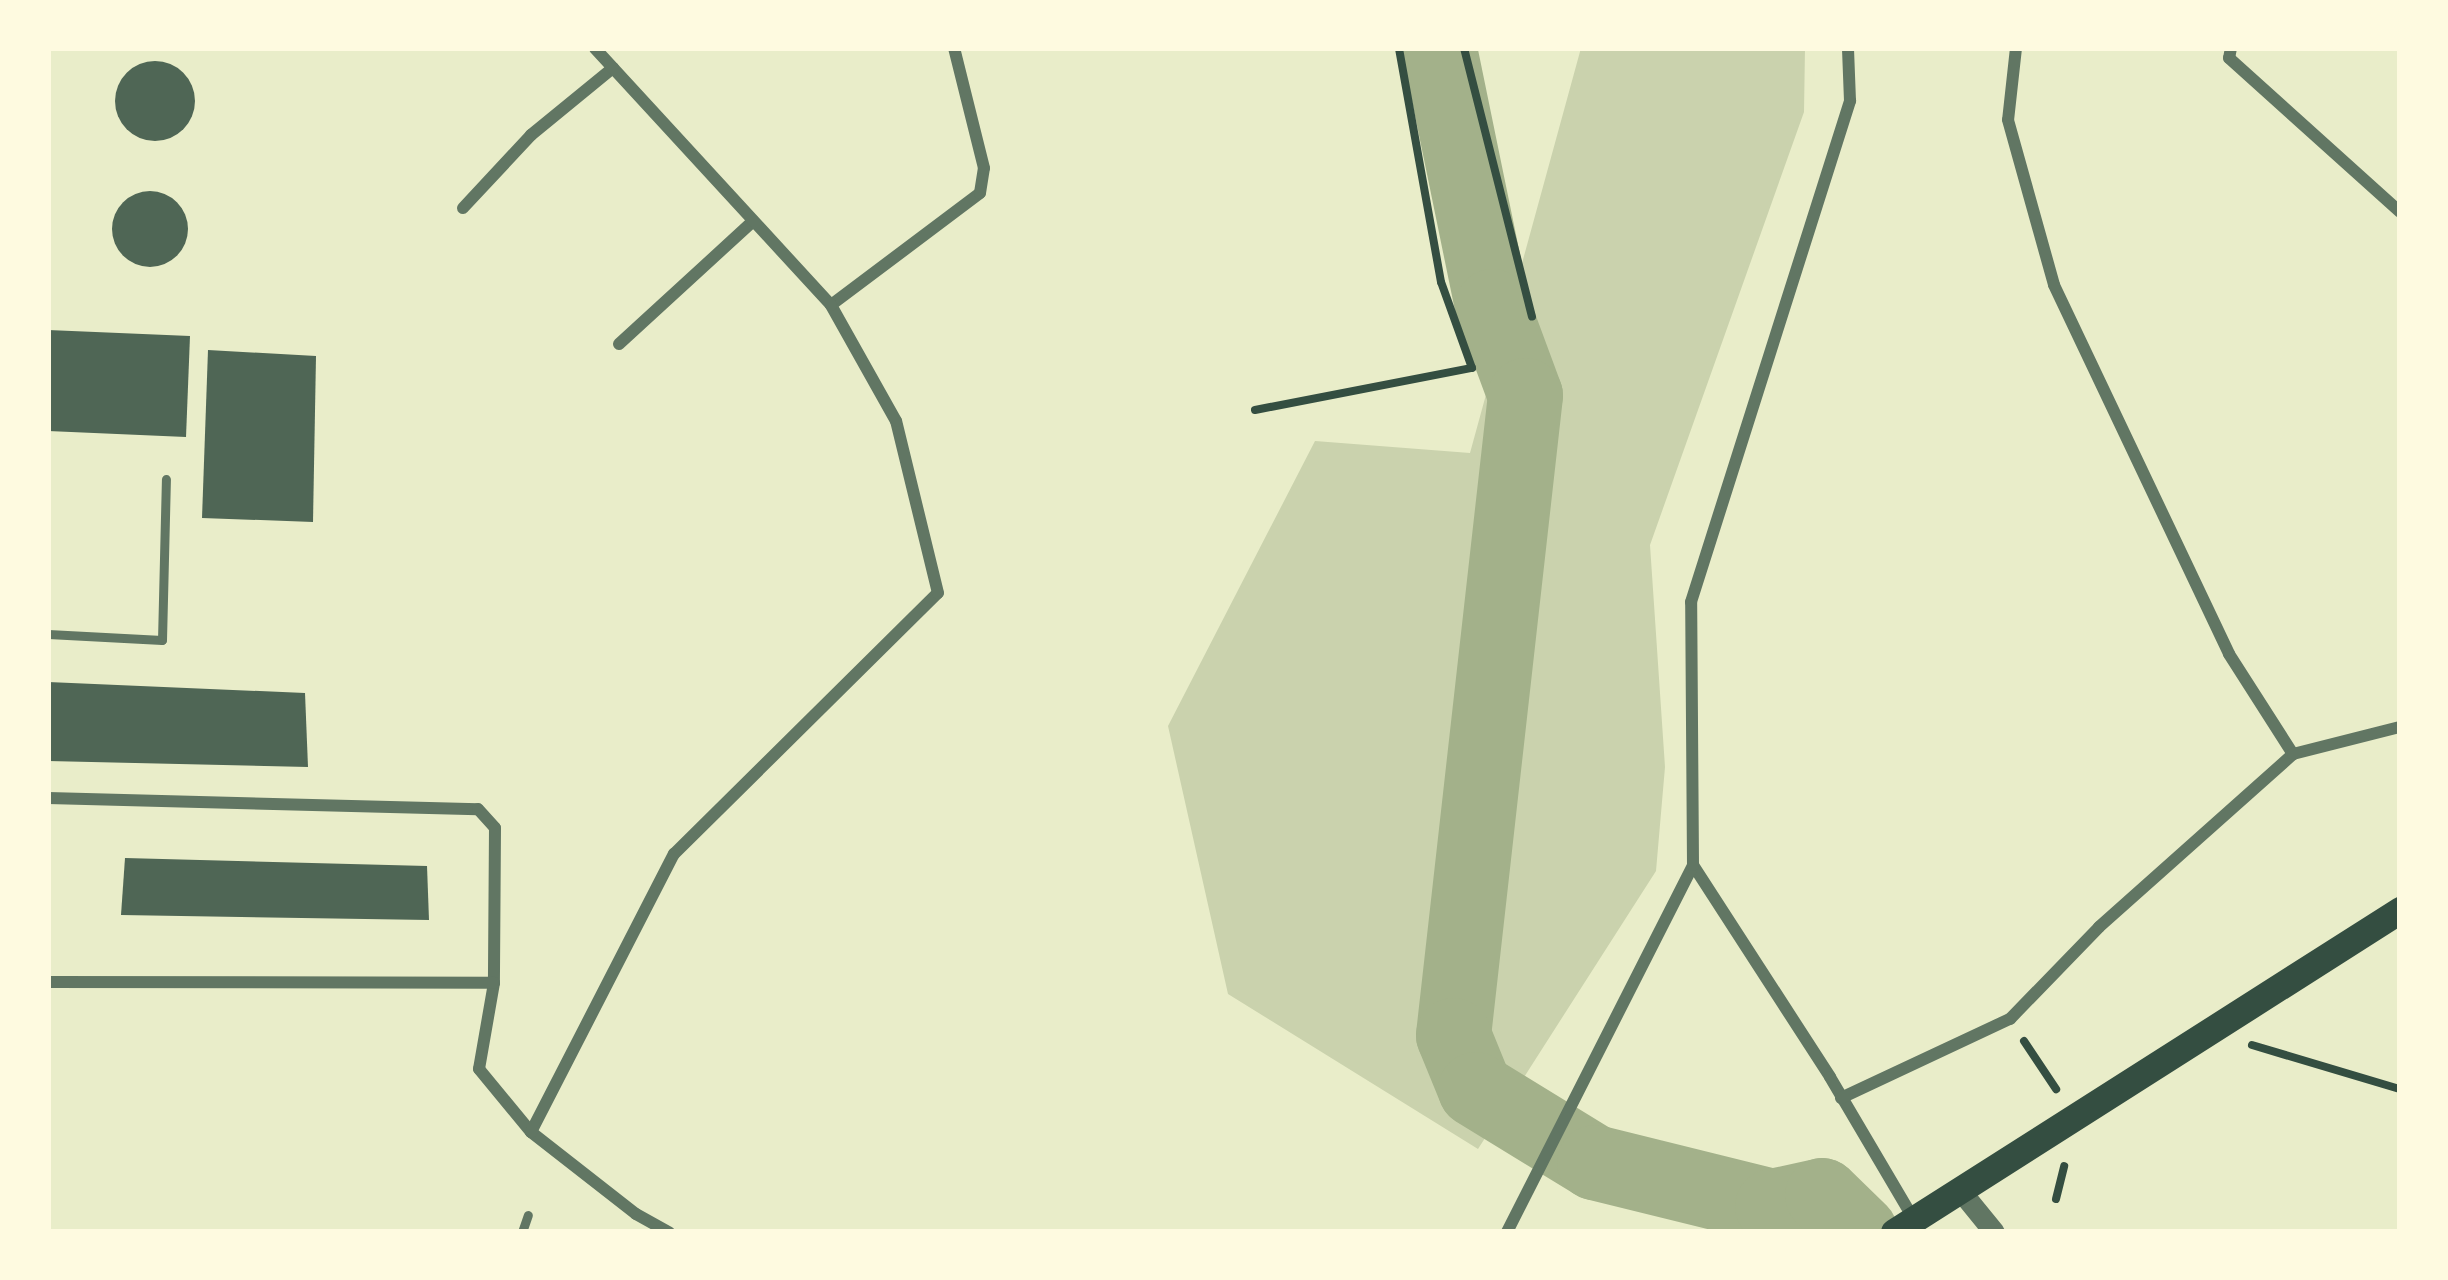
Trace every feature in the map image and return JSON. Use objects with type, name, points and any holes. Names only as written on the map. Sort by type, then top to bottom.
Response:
[{"type":"main road","points":[[1904,1225],[2400,910]]},
{"type":"street","points":[[531,1132],[674,854],[938,593],[896,422],[831,305],[595,48]]},
{"type":"street","points":[[831,305],[980,193],[984,168],[954,48]]},
{"type":"street","points":[[1507,1232],[1693,866],[1690,602],[1850,101],[1847,48]]},
{"type":"street","points":[[2016,48],[2008,120],[2054,285],[2229,654],[2293,754]]},
{"type":"street","points":[[2230,48],[2229,58],[2400,212]]},
{"type":"street","points":[[463,208],[530,135],[613,68]]},
{"type":"street","points":[[619,344],[753,221]]},
{"type":"street","points":[[1841,1098],[2010,1018],[2099,927],[2293,754],[2400,727]]},
{"type":"street","points":[[48,798],[478,809],[495,828],[494,983],[479,1069],[531,1132],[636,1214],[669,1232]]},
{"type":"street","points":[[1693,866],[1841,1098],[1904,1225]]},
{"type":"street","points":[[48,982],[494,983]]},
{"type":"street","points":[[1959,1189],[1994,1232]]},
{"type":"lane","points":[[48,634],[162,640],[166,479]]},
{"type":"lane","points":[[521,1232],[528,1215]]},
{"type":"path","points":[[1255,410],[1472,368],[1441,282],[1400,48]]},
{"type":"path","points":[[1464,48],[1532,317]]},
{"type":"path","points":[[2210,1033],[2400,1089]]},
{"type":"path","points":[[2056,1199],[2065,1163],[2080,1154]]},
{"type":"green space","points":[[1581,48],[1805,48],[1804,112],[1650,545],[1665,767],[1656,871],[1478,1149],[1228,994],[1168,726],[1315,441],[1470,453]]},
{"type":"building","points":[[155,61],[183,73],[195,101],[183,129],[155,141],[127,129],[115,101],[127,73]]},
{"type":"building","points":[[150,191],[177,202],[188,229],[177,256],[150,267],[123,256],[112,229],[123,202]]},
{"type":"building","points":[[48,330],[190,336],[186,437],[48,431]]},
{"type":"building","points":[[208,350],[316,356],[313,522],[202,518]]},
{"type":"building","points":[[48,682],[305,693],[308,767],[48,761]]},
{"type":"building","points":[[125,858],[427,866],[429,920],[121,915]]},
{"type":"waterway","points":[[1439,48],[1492,306],[1525,395],[1453,1035],[1475,1089],[1594,1162],[1772,1206],[1822,1195],[1860,1232]]}]
